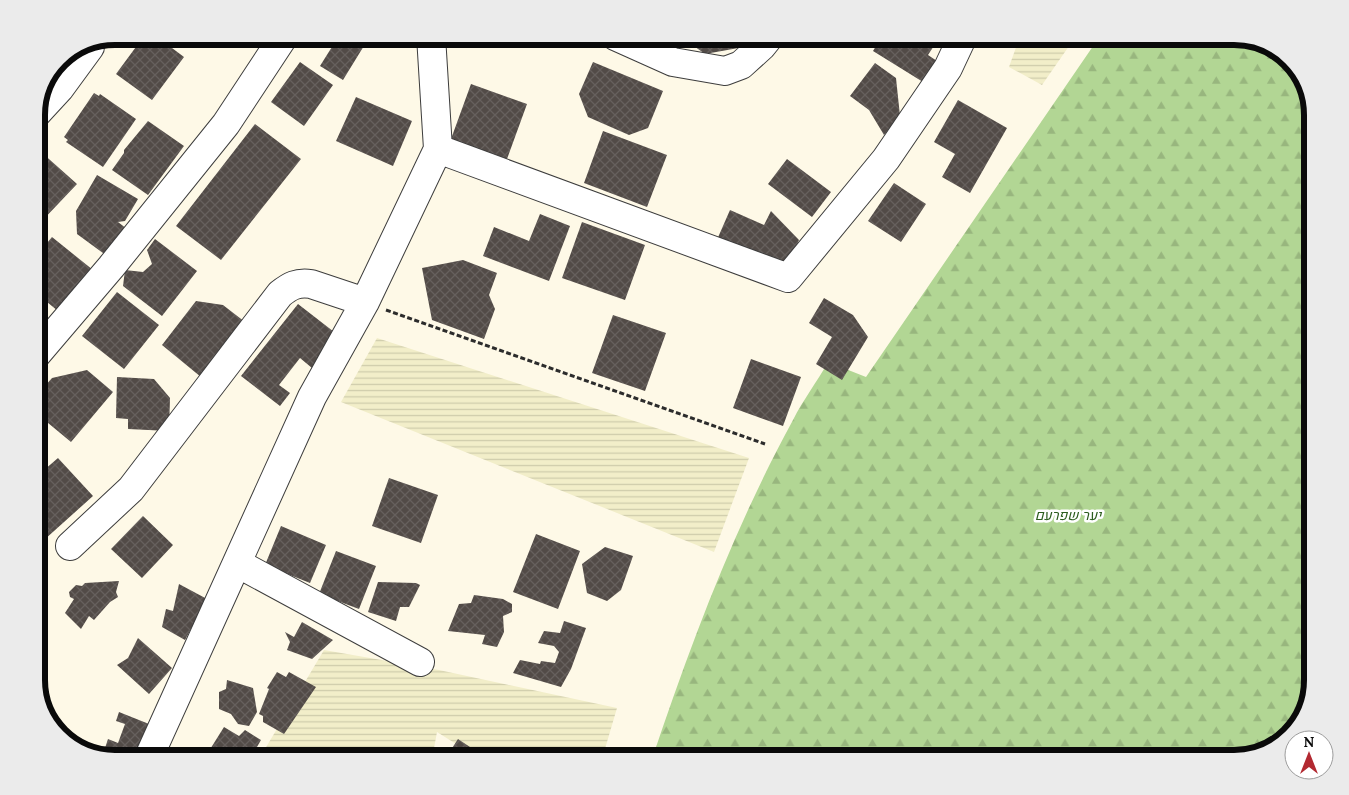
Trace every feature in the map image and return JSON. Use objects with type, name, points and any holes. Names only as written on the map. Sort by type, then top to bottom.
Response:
[{"type":"street","points":[[45,344],[111,267],[226,124],[278,45]]},
{"type":"street","points":[[152,750],[312,397],[365,302],[438,149],[432,45]]},
{"type":"street","points":[[634,45],[673,62],[725,71],[741,65],[763,45]]},
{"type":"street","points":[[438,149],[788,278],[886,159],[948,68],[959,45]]},
{"type":"street","points":[[46,103],[60,88],[87,51]]},
{"type":"street","points":[[70,546],[132,489],[280,294],[292,286],[301,283],[311,284],[365,302]]},
{"type":"street","points":[[237,563],[420,662]]},
{"type":"path","points":[[365,302],[765,444]]},
{"type":"shaded area","points":[[1017,45],[1070,45],[1042,85],[1009,67]]},
{"type":"shaded area","points":[[377,338],[749,458],[714,552],[341,402]]},
{"type":"shaded area","points":[[324,650],[439,670],[617,708],[605,750],[466,750],[437,732],[434,750],[264,750]]},
{"type":"green space","name":"יער שפרעם","points":[[1094,45],[1234,45],[1252,47],[1269,54],[1295,80],[1303,102],[1304,111],[1304,680],[1302,698],[1295,715],[1269,741],[1252,748],[1234,750],[655,750],[698,629],[733,544],[797,413],[828,362],[866,377]]},
{"type":"building","points":[[137,45],[168,45],[184,57],[152,100],[116,74]]},
{"type":"building","points":[[333,45],[364,45],[343,80],[320,66]]},
{"type":"building","points":[[692,45],[745,45],[744,47],[705,54]]},
{"type":"building","points":[[877,45],[934,45],[928,55],[937,61],[923,82],[873,51]]},
{"type":"building","points":[[300,62],[333,85],[304,126],[271,102]]},
{"type":"building","points":[[593,62],[663,91],[648,128],[629,135],[588,117],[579,94]]},
{"type":"building","points":[[875,63],[896,78],[900,116],[884,135],[869,110],[850,96]]},
{"type":"building","points":[[471,84],[527,104],[507,159],[451,139]]},
{"type":"building","points":[[94,93],[99,96],[100,94],[136,119],[103,167],[66,142],[68,140],[64,137]]},
{"type":"building","points":[[356,97],[412,121],[393,166],[336,141]]},
{"type":"building","points":[[958,100],[1007,128],[970,193],[942,177],[955,154],[934,142]]},
{"type":"building","points":[[148,121],[184,146],[148,195],[112,170],[124,153],[124,150]]},
{"type":"building","points":[[255,124],[301,159],[221,260],[176,226]]},
{"type":"building","points":[[603,131],[667,155],[647,207],[584,183]]},
{"type":"building","points":[[45,155],[77,184],[45,218]]},
{"type":"building","points":[[787,159],[831,192],[812,217],[768,184]]},
{"type":"building","points":[[97,175],[138,199],[125,221],[118,222],[127,229],[107,256],[77,234],[76,211]]},
{"type":"building","points":[[894,183],[926,204],[901,242],[868,221]]},
{"type":"building","points":[[730,210],[764,225],[771,211],[799,240],[785,272],[716,242]]},
{"type":"building","points":[[540,214],[570,226],[549,281],[483,256],[494,227],[529,241]]},
{"type":"building","points":[[582,222],[645,245],[625,300],[562,278]]},
{"type":"building","points":[[52,237],[93,270],[58,311],[45,300],[45,245]]},
{"type":"building","points":[[155,239],[197,271],[162,316],[123,286],[125,270],[143,272],[152,264],[147,250]]},
{"type":"building","points":[[463,260],[497,273],[489,295],[495,309],[484,339],[432,320],[422,268]]},
{"type":"building","points":[[117,292],[159,325],[124,369],[82,336]]},
{"type":"building","points":[[824,298],[853,315],[868,337],[842,380],[816,364],[832,337],[809,323]]},
{"type":"building","points":[[196,301],[223,305],[245,322],[201,377],[162,345]]},
{"type":"building","points":[[298,304],[338,335],[312,368],[300,358],[279,385],[290,393],[280,406],[241,376]]},
{"type":"building","points":[[613,315],[666,333],[645,391],[592,373]]},
{"type":"building","points":[[751,359],[801,377],[783,426],[733,408]]},
{"type":"building","points":[[87,370],[113,392],[71,442],[45,420],[45,386],[52,378]]},
{"type":"building","points":[[117,377],[154,379],[170,398],[169,431],[128,429],[128,419],[116,418]]},
{"type":"building","points":[[58,458],[93,496],[45,539],[45,469]]},
{"type":"building","points":[[389,478],[438,495],[421,543],[372,526]]},
{"type":"building","points":[[143,516],[173,545],[142,578],[111,549]]},
{"type":"building","points":[[281,526],[326,545],[310,583],[265,565]]},
{"type":"building","points":[[536,534],[580,551],[558,609],[513,592]]},
{"type":"building","points":[[605,547],[633,556],[621,590],[607,601],[587,593],[582,564]]},
{"type":"building","points":[[336,551],[376,566],[359,609],[319,594]]},
{"type":"building","points":[[119,581],[116,592],[118,597],[110,602],[94,620],[89,616],[81,629],[65,613],[74,599],[70,597],[69,592],[76,585],[82,586],[85,583]]},
{"type":"building","points":[[378,582],[416,583],[420,585],[409,607],[400,607],[396,621],[368,612]]},
{"type":"building","points":[[179,584],[207,599],[185,640],[162,627],[166,609],[173,611]]},
{"type":"building","points":[[474,595],[503,599],[512,604],[512,612],[503,616],[504,632],[497,647],[482,644],[485,635],[448,631],[459,604],[471,603]]},
{"type":"building","points":[[564,621],[586,628],[571,669],[561,687],[513,673],[520,660],[540,664],[541,661],[555,663],[559,652],[554,646],[538,643],[544,631],[560,633]]},
{"type":"building","points":[[302,622],[333,640],[312,659],[287,650],[290,642],[285,632],[294,637]]},
{"type":"building","points":[[138,638],[172,668],[149,694],[117,665],[128,658]]},
{"type":"building","points":[[277,672],[286,677],[289,672],[316,687],[284,734],[263,722],[263,716],[259,714],[269,689],[267,688]]},
{"type":"building","points":[[227,680],[253,688],[257,712],[249,726],[238,724],[231,714],[219,709],[219,692],[226,689]]},
{"type":"building","points":[[119,712],[149,724],[139,750],[105,748],[108,739],[118,743],[125,724],[116,721]]},
{"type":"building","points":[[224,727],[239,736],[245,730],[261,740],[255,750],[210,750]]},
{"type":"building","points":[[458,739],[473,749],[472,750],[451,750]]}]
